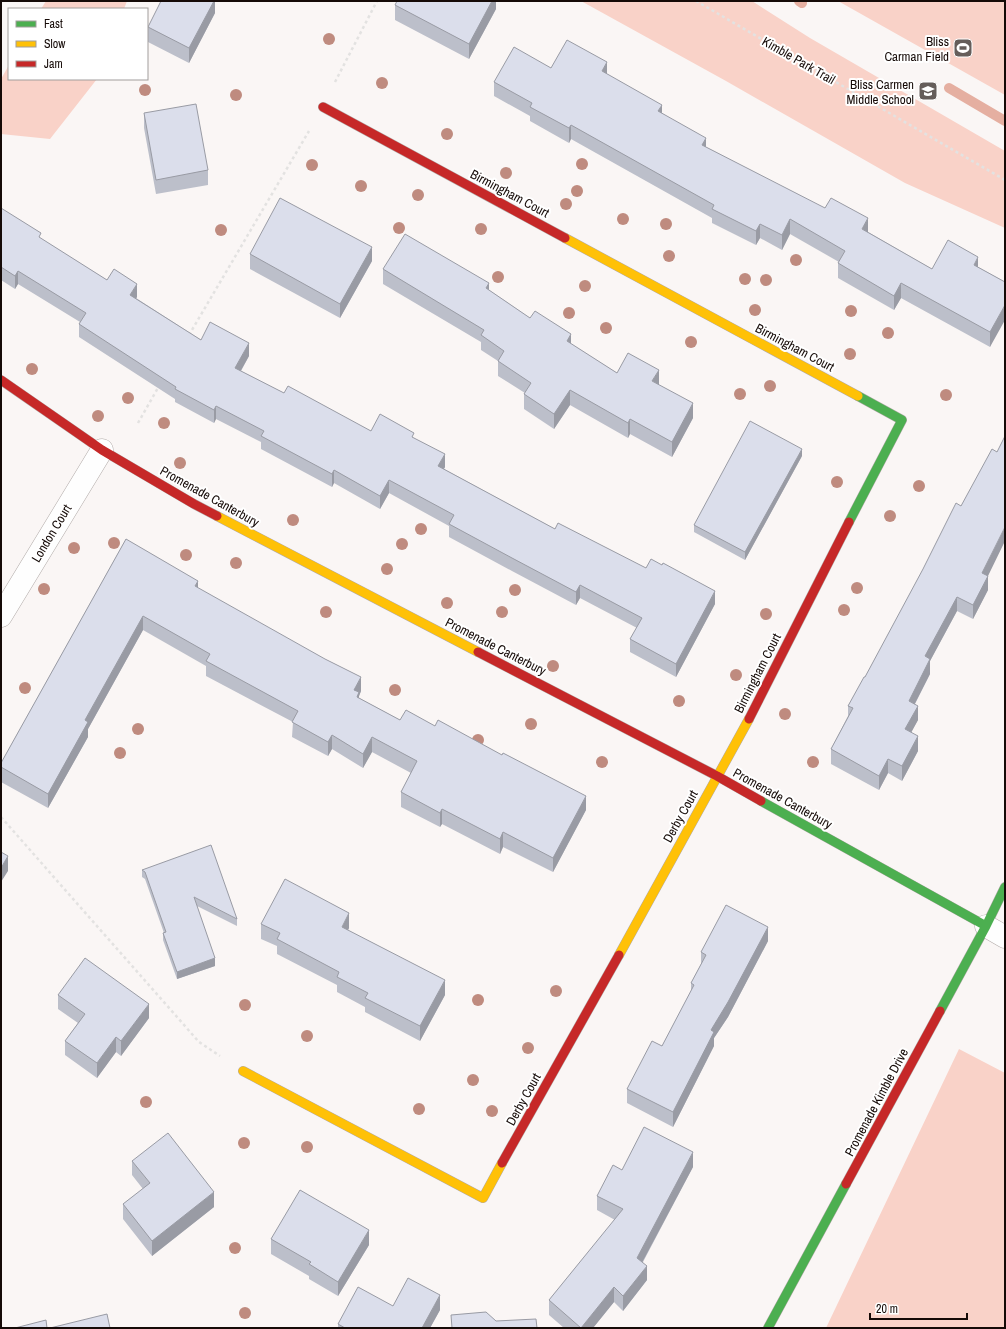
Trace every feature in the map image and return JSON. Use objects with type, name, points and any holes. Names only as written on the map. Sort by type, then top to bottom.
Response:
[{"type":"street","name":"Birmingham Court","points":[[323,107],[902,420],[735,746],[717,776]]},
{"type":"street","name":"Promenade Canterbury","points":[[1,380],[102,450],[194,504],[717,776],[986,926]]},
{"type":"street","name":"London Court","points":[[1,616],[102,450]]},
{"type":"street","name":"Derby Court","points":[[243,1071],[483,1198],[717,776]]},
{"type":"street","name":"Promenade Kimble Drive","points":[[768,1328],[986,926],[1005,887]]},
{"type":"street","points":[[986,926],[1005,937]]},
{"type":"path","points":[[186,340],[323,107],[376,1]]},
{"type":"path","name":"Kimble Park Trail","points":[[696,1],[1005,180]]},
{"type":"path","points":[[138,423],[162,382]]},
{"type":"path","points":[[1,817],[199,1042],[243,1071]]},
{"type":"shaded area","points":[[46,1],[127,1],[124,8],[42,8]]},
{"type":"shaded area","points":[[581,1],[752,1],[810,38],[1005,151],[1005,228],[905,183],[726,81]]},
{"type":"shaded area","name":"Bliss Carman Field","points":[[838,1],[1005,1],[1005,95]]},
{"type":"shaded area","points":[[8,67],[8,80],[96,80],[50,139],[1,134],[1,79]]},
{"type":"shaded area","points":[[959,1049],[1005,1073],[1005,1328],[826,1328]]},
{"type":"building","points":[[161,1],[214,1],[189,48],[148,27]]},
{"type":"building","points":[[397,1],[492,1],[469,44],[395,5]]},
{"type":"building","points":[[567,40],[607,62],[602,71],[662,105],[658,111],[706,138],[702,145],[825,208],[831,198],[868,218],[862,229],[932,269],[948,240],[978,257],[974,265],[1005,282],[1005,305],[990,332],[901,283],[894,296],[838,263],[845,251],[790,219],[782,235],[760,224],[756,231],[712,209],[714,205],[571,125],[569,128],[530,107],[532,103],[494,82],[514,47],[551,68]]},
{"type":"building","points":[[196,104],[208,170],[156,180],[144,113]]},
{"type":"building","points":[[280,198],[372,247],[340,304],[250,254]]},
{"type":"building","points":[[1,208],[41,233],[39,237],[107,280],[114,269],[137,284],[130,295],[201,340],[210,322],[249,343],[235,368],[284,393],[288,386],[371,431],[380,414],[414,433],[412,437],[445,454],[438,466],[555,529],[558,523],[646,568],[651,559],[662,565],[663,563],[715,591],[676,664],[630,639],[642,618],[580,585],[576,592],[449,524],[454,515],[389,480],[380,496],[334,470],[332,474],[261,436],[264,431],[216,406],[214,410],[175,389],[176,387],[79,324],[86,313],[18,271],[15,276],[1,267]]},
{"type":"building","points":[[405,234],[489,283],[486,288],[530,318],[535,311],[571,334],[567,341],[617,373],[628,353],[659,370],[652,381],[693,403],[672,442],[630,419],[628,423],[570,390],[554,414],[524,394],[531,383],[498,361],[504,351],[481,335],[484,330],[383,269]]},
{"type":"building","points":[[750,421],[802,449],[745,552],[694,525]]},
{"type":"building","points":[[1005,436],[1005,527],[982,573],[988,576],[973,605],[957,597],[925,656],[930,659],[909,701],[918,706],[905,729],[918,736],[902,766],[888,759],[879,776],[831,749],[853,708],[848,706],[923,569],[956,503],[961,506],[992,449],[997,452]]},
{"type":"building","points":[[126,539],[198,581],[195,586],[325,659],[361,677],[354,690],[359,692],[357,697],[400,720],[406,710],[435,726],[438,720],[502,755],[503,753],[586,796],[553,858],[503,832],[500,839],[442,809],[440,813],[401,792],[417,761],[372,737],[363,754],[332,735],[328,742],[292,722],[298,711],[206,661],[210,654],[143,616],[85,720],[88,722],[48,794],[1,767],[1,763]]},
{"type":"building","points":[[211,845],[237,919],[194,897],[215,958],[177,972],[163,933],[166,932],[145,872],[142,870]]},
{"type":"building","points":[[1,852],[8,856],[1,868]]},
{"type":"building","points":[[285,879],[349,913],[342,927],[445,980],[420,1026],[365,998],[368,993],[337,977],[339,972],[277,939],[280,933],[261,924]]},
{"type":"building","points":[[726,905],[768,927],[728,1002],[711,1030],[714,1032],[673,1112],[627,1089],[652,1041],[662,1046],[694,985],[691,983],[706,955],[701,952]]},
{"type":"building","points":[[85,958],[149,1004],[121,1041],[116,1037],[97,1063],[65,1041],[85,1014],[58,995]]},
{"type":"building","points":[[644,1127],[693,1152],[637,1258],[647,1266],[623,1296],[614,1287],[581,1328],[549,1300],[623,1209],[597,1196],[613,1165],[622,1170]]},
{"type":"building","points":[[168,1133],[214,1192],[152,1241],[123,1204],[150,1183],[132,1161]]},
{"type":"building","points":[[300,1190],[369,1230],[338,1282],[309,1264],[311,1262],[271,1239]]},
{"type":"building","points":[[408,1278],[440,1295],[422,1328],[345,1328],[338,1324],[358,1287],[393,1306]]},
{"type":"building","points":[[486,1312],[496,1321],[536,1319],[537,1328],[452,1328],[451,1315]]},
{"type":"building","points":[[107,1314],[110,1328],[50,1328]]},
{"type":"building","points":[[46,1320],[47,1328],[15,1328]]},
{"type":"waterway","points":[[949,88],[1005,121]]},
{"type":"traffic: fast","points":[[849,522],[902,420],[858,396]]},
{"type":"traffic: fast","points":[[761,801],[986,926]]},
{"type":"traffic: fast","points":[[940,1011],[986,926],[1005,887]]},
{"type":"traffic: fast","points":[[768,1328],[846,1184]]},
{"type":"traffic: slow","points":[[565,238],[858,396]]},
{"type":"traffic: slow","points":[[217,516],[478,652]]},
{"type":"traffic: slow","points":[[619,955],[749,719]]},
{"type":"traffic: slow","points":[[243,1071],[483,1198],[502,1163]]},
{"type":"traffic: jam","points":[[323,107],[565,238]]},
{"type":"traffic: jam","points":[[1,380],[102,450],[217,516]]},
{"type":"traffic: jam","points":[[749,719],[849,522]]},
{"type":"traffic: jam","points":[[478,652],[717,776],[761,801]]},
{"type":"traffic: jam","points":[[502,1163],[619,955]]},
{"type":"traffic: jam","points":[[846,1184],[940,1011]]},
{"type":"place","name":"Bliss Carman Field","points":[[963,48]]},
{"type":"place","name":"Bliss Carmen Middle School","points":[[928,91]]}]
